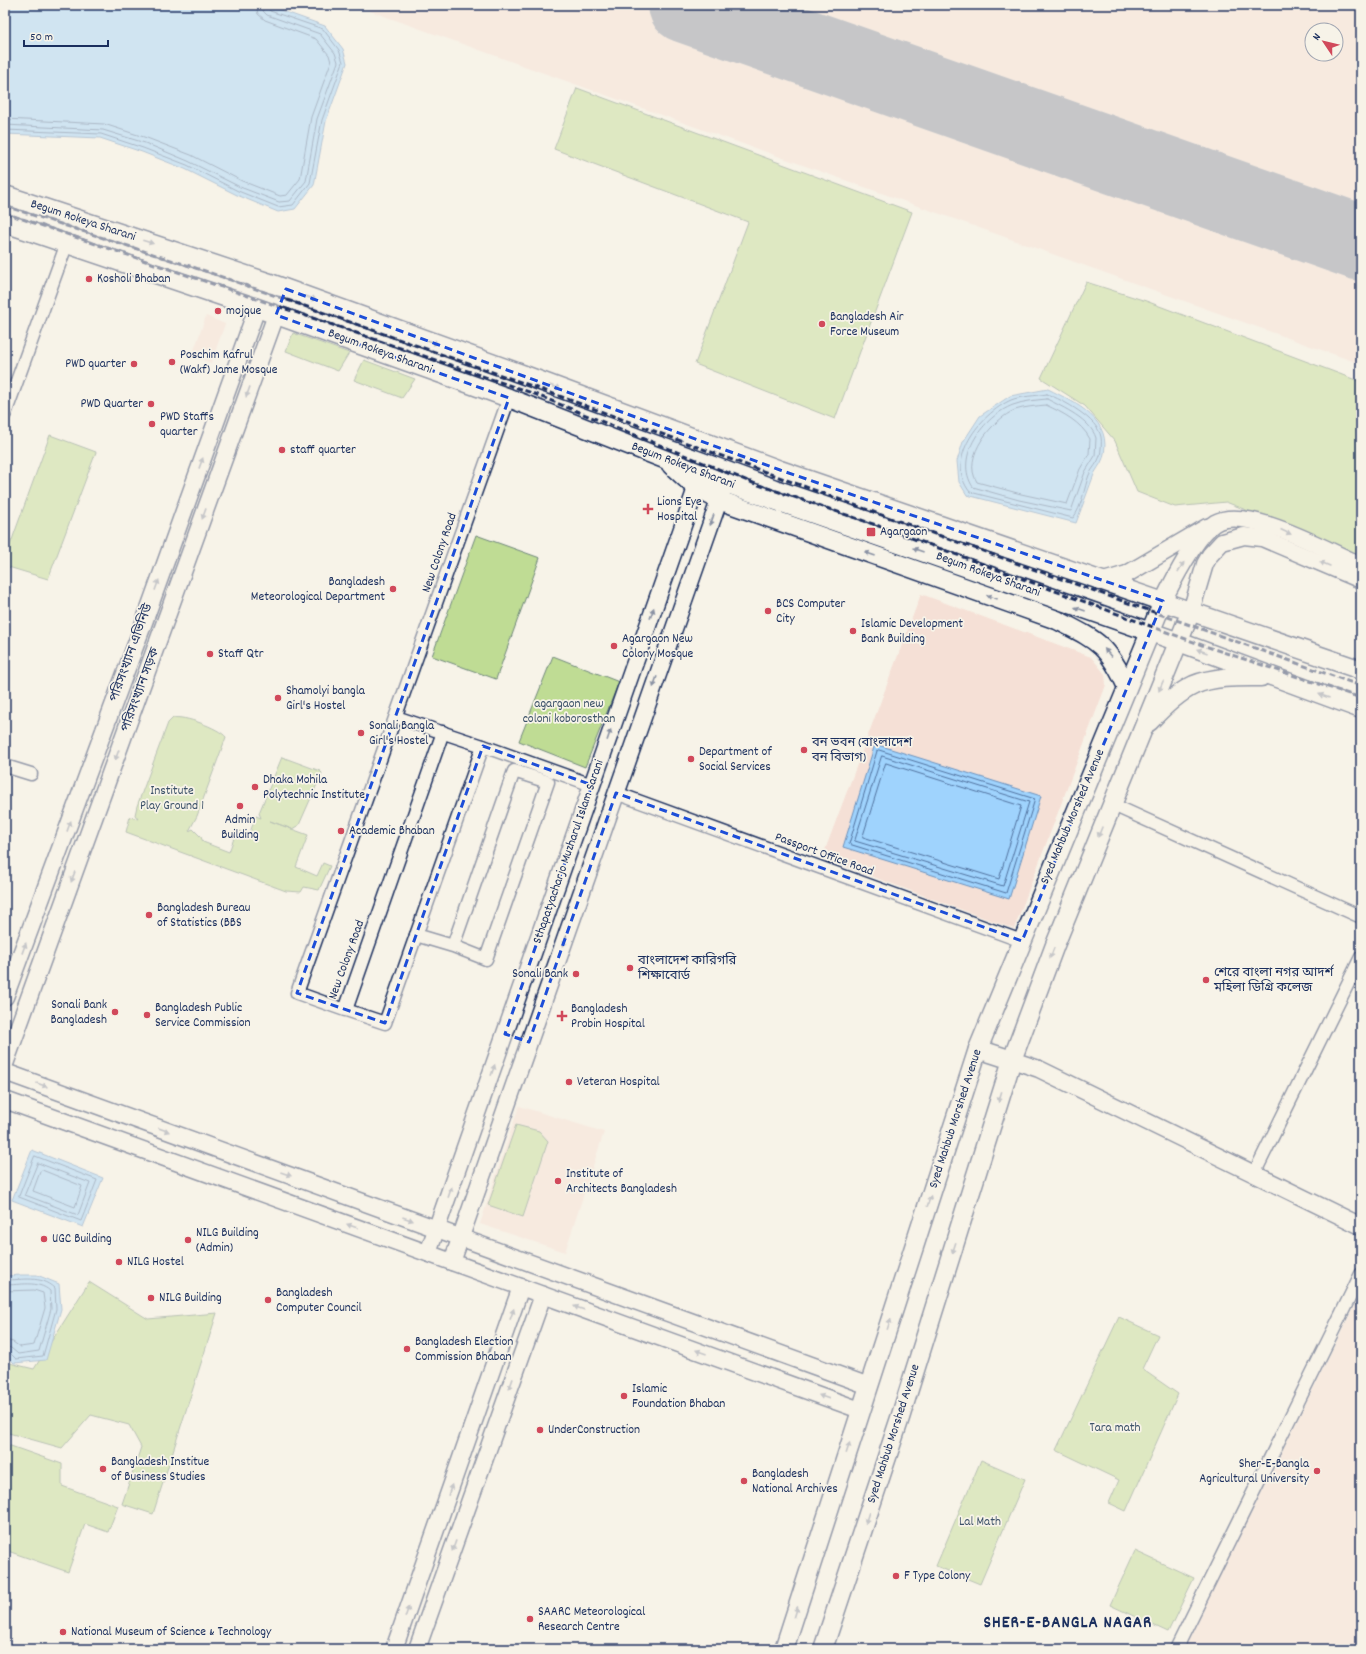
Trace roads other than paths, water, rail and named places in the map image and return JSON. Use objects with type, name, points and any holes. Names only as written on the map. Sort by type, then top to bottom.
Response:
[{"type":"main road","name":"Begum Rokeya Sharani","points":[[5,194],[267,282],[519,373],[780,470],[1100,582],[1163,601],[1361,670]]},
{"type":"main road","name":"Begum Rokeya Sharani","points":[[5,223],[257,308],[509,398],[666,460],[698,481],[725,483],[894,541],[1150,633],[1179,642],[1361,709]]},
{"type":"main road","points":[[257,308],[267,282]]},
{"type":"main road","points":[[276,315],[286,289]]},
{"type":"main road","points":[[509,398],[519,373]]},
{"type":"main road","points":[[698,481],[719,500],[1057,620],[1099,642],[1117,665],[1127,687]]},
{"type":"main road","name":"Syed Mahbub Morshed Avenue","points":[[784,1649],[853,1408],[978,1049],[1163,601]]},
{"type":"main road","name":"Syed Mahbub Morshed Avenue","points":[[823,1649],[900,1418],[1012,1060],[1055,945],[1111,804],[1191,611]]},
{"type":"main road","points":[[1144,727],[1175,698],[1195,685],[1215,680],[1270,676]]},
{"type":"main road","points":[[978,1049],[1012,1060]]},
{"type":"street","points":[[5,412],[67,243]]},
{"type":"street","name":"পরিসংখ্যান এভিনিউ","points":[[5,997],[143,625],[257,308]]},
{"type":"street","name":"পরিসংখ্যান সড়ক","points":[[5,1064],[276,315]]},
{"type":"street","name":"New Colony Road","points":[[443,732],[346,1010],[297,993],[509,398]]},
{"type":"street","name":"Sthapatyacharjo Muzharul Islam Sarani","points":[[428,1253],[698,481]]},
{"type":"street","name":"Sthapatyacharjo Muzharul Islam Sarani","points":[[452,1262],[725,483]]},
{"type":"street","points":[[1100,582],[1127,574],[1194,533],[1216,523],[1234,518],[1263,523],[1361,565]]},
{"type":"street","points":[[1163,601],[1192,550],[1216,523]]},
{"type":"street","points":[[1191,611],[1205,564],[1210,555],[1222,542],[1244,536],[1262,538],[1361,580]]},
{"type":"street","points":[[396,716],[616,793]]},
{"type":"street","name":"New Colony Road","points":[[407,833],[346,1010],[385,1023],[483,746]]},
{"type":"street","points":[[5,766],[31,774]]},
{"type":"street","points":[[416,935],[486,958],[548,782],[514,771],[453,946]]},
{"type":"street","name":"Passport Office Road","points":[[616,793],[1022,941]]},
{"type":"street","points":[[1111,804],[1361,917]]},
{"type":"street","points":[[1254,1174],[1361,957]]},
{"type":"street","points":[[505,1034],[529,1042]]},
{"type":"street","points":[[1012,1060],[1038,1069],[1361,1226]]},
{"type":"street","points":[[5,1072],[861,1384]]},
{"type":"street","points":[[5,1100],[853,1408]]},
{"type":"street","points":[[1176,1649],[1361,1274]]},
{"type":"street","points":[[394,1649],[521,1287]]},
{"type":"street","points":[[417,1649],[543,1295]]},
{"type":"street","points":[[442,1512],[464,1519]]},
{"type":"water","points":[[5,5],[266,5],[325,26],[343,49],[347,63],[326,121],[314,185],[295,209],[278,212],[237,195],[185,169],[142,152],[100,138],[5,134]]},
{"type":"water","points":[[1048,389],[1070,400],[1090,414],[1098,423],[1103,433],[1105,445],[1103,458],[1094,474],[1076,523],[967,495],[959,482],[957,461],[963,442],[980,416],[1010,396]]},
{"type":"water","points":[[875,744],[1041,796],[1009,899],[843,847]]},
{"type":"water","points":[[32,1150],[103,1178],[83,1227],[12,1200]]},
{"type":"water","points":[[37,1275],[59,1284],[61,1309],[46,1360],[14,1363],[5,1354],[5,1276]]},
{"type":"railway","points":[[5,206],[205,271],[543,390],[879,514],[1361,686]]},
{"type":"railway","points":[[5,213],[532,393],[753,483],[876,525],[1202,645],[1361,698]]},
{"type":"place","name":"Kosholi Bhaban","points":[[89,279]]},
{"type":"place","name":"mojque","points":[[218,311]]},
{"type":"place","name":"Bangladesh Air Force Museum","points":[[822,324]]},
{"type":"place","name":"Poschim Kafrul (Wakf) Jame Mosque","points":[[172,362]]},
{"type":"place","name":"PWD quarter","points":[[134,364]]},
{"type":"place","name":"PWD Quarter","points":[[151,404]]},
{"type":"place","name":"PWD Staffs quarter","points":[[152,424]]},
{"type":"place","name":"staff quarter","points":[[282,450]]},
{"type":"place","name":"Lions Eye Hospital","points":[[648,509]]},
{"type":"place","name":"Agargaon","points":[[871,532]]},
{"type":"place","name":"Bangladesh Meteorological Department","points":[[393,589]]},
{"type":"place","name":"BCS Computer City","points":[[768,611]]},
{"type":"place","name":"Islamic Development Bank Building","points":[[853,631]]},
{"type":"place","name":"Agargaon New Colony Mosque","points":[[614,646]]},
{"type":"place","name":"Staff Qtr","points":[[210,654]]},
{"type":"place","name":"Shamolyi bangla Girl's Hostel","points":[[278,698]]},
{"type":"place","name":"Sonali Bangla Girl's Hostel","points":[[361,733]]},
{"type":"place","name":"বন ভবন (বাংলাদেশ বন বিভাগ)","points":[[804,750]]},
{"type":"place","name":"Department of Social Services","points":[[691,759]]},
{"type":"place","name":"Dhaka Mohila Polytechnic Institute","points":[[255,787]]},
{"type":"place","name":"Admin Building","points":[[240,806]]},
{"type":"place","name":"Academic Bhaban","points":[[341,831]]},
{"type":"place","name":"Bangladesh Bureau of Statistics (BBS","points":[[149,915]]},
{"type":"place","name":"বাংলাদেশ কারিগরি শিক্ষাবোর্ড","points":[[630,968]]},
{"type":"place","name":"Sonali Bank","points":[[576,974]]},
{"type":"place","name":"শেরে বাংলা নগর আদর্শ মহিলা ডিগ্রি কলেজ","points":[[1206,980]]},
{"type":"place","name":"Sonali Bank Bangladesh","points":[[115,1012]]},
{"type":"place","name":"Bangladesh Public Service Commission","points":[[147,1015]]},
{"type":"place","name":"Bangladesh Probin Hospital","points":[[562,1016]]},
{"type":"place","name":"Veteran Hospital","points":[[569,1082]]},
{"type":"place","name":"Institute of Architects Bangladesh","points":[[558,1181]]},
{"type":"place","name":"UGC Building","points":[[44,1239]]},
{"type":"place","name":"NILG Building (Admin)","points":[[188,1240]]},
{"type":"place","name":"NILG Hostel","points":[[119,1262]]},
{"type":"place","name":"NILG Building","points":[[151,1298]]},
{"type":"place","name":"Bangladesh Computer Council","points":[[268,1300]]},
{"type":"place","name":"Bangladesh Election Commission Bhaban","points":[[407,1349]]},
{"type":"place","name":"Islamic Foundation Bhaban","points":[[624,1396]]},
{"type":"place","name":"UnderConstruction","points":[[540,1430]]},
{"type":"place","name":"Bangladesh Institue of Business Studies","points":[[103,1469]]},
{"type":"place","name":"Sher-E-Bangla Agricultural University","points":[[1317,1471]]},
{"type":"place","name":"Bangladesh National Archives","points":[[744,1481]]},
{"type":"place","name":"F Type Colony","points":[[896,1576]]},
{"type":"place","name":"SAARC Meteorological Research Centre","points":[[530,1619]]},
{"type":"place","name":"National Museum of Science & Technology","points":[[63,1632]]},
{"type":"district","name":"SHER-E-BANGLA NAGAR","points":[[1068,1624]]},
{"type":"park label","name":"agargaon new coloni koborosthan","points":[[569,712]]},
{"type":"park label","name":"Institute Play Ground 1","points":[[172,798]]},
{"type":"park label","name":"Tara math","points":[[1115,1428]]},
{"type":"park label","name":"Lal Math","points":[[980,1522]]}]
